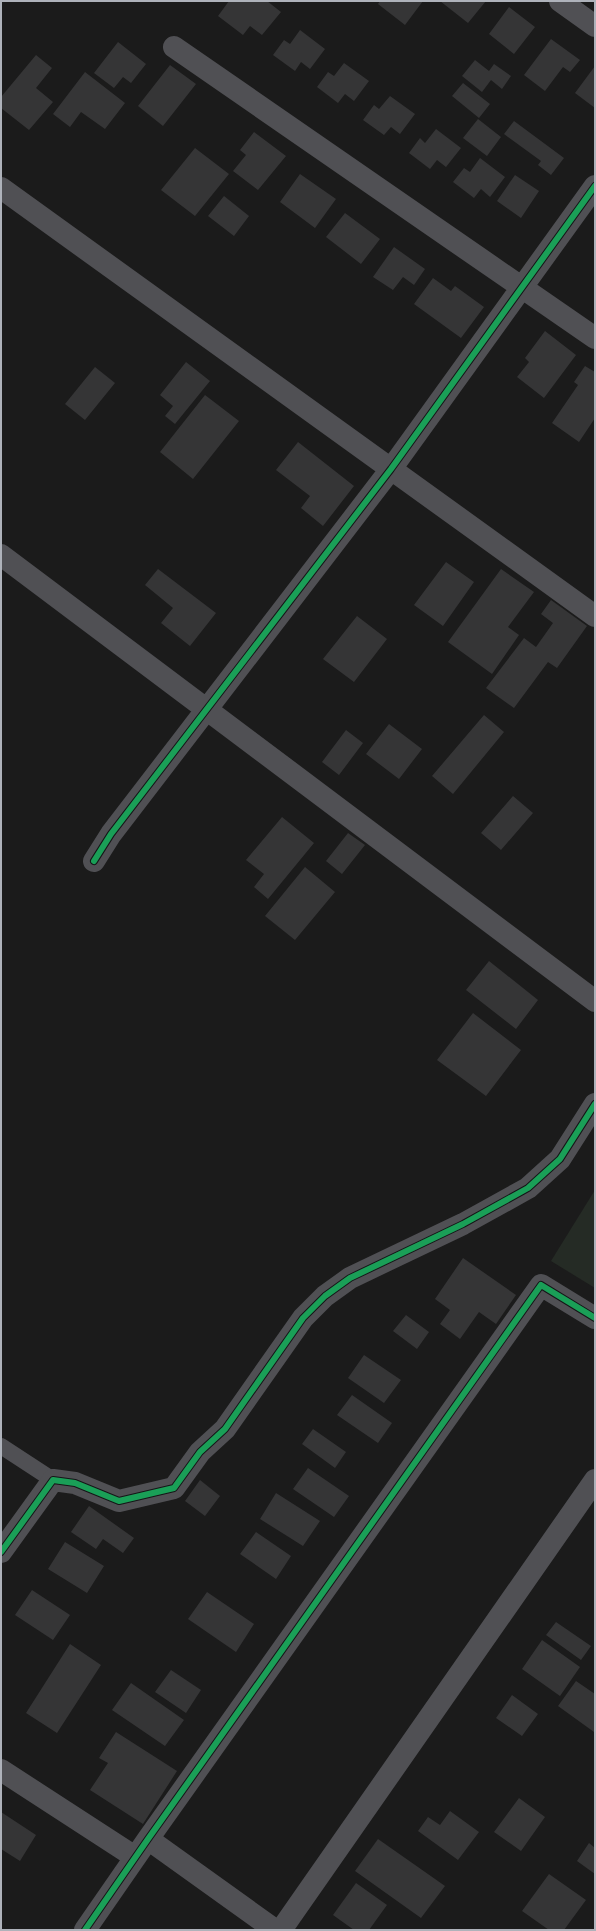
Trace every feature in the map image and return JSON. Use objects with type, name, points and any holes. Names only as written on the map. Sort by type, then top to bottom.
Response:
[{"type":"street","points":[[560,1],[595,26]]},
{"type":"street","points":[[174,47],[595,338]]},
{"type":"street","points":[[94,861],[111,834],[391,469],[595,186]]},
{"type":"street","points":[[1,188],[595,616]]},
{"type":"street","points":[[1,555],[595,1002]]},
{"type":"street","points":[[1,1552],[52,1480],[75,1483],[119,1502],[174,1488],[200,1452],[225,1429],[302,1318],[325,1296],[350,1278],[463,1224],[528,1188],[560,1159],[595,1104]]},
{"type":"street","points":[[85,1930],[135,1857],[541,1285],[595,1318]]},
{"type":"street","points":[[281,1930],[595,1480]]},
{"type":"street","points":[[1,1770],[135,1857]]},
{"type":"street","points":[[148,1839],[275,1930]]},
{"type":"lane","points":[[1,1446],[52,1480]]},
{"type":"shaded area","points":[[595,1190],[595,1288],[551,1261]]},
{"type":"building","points":[[229,1],[267,1],[281,12],[262,35],[250,26],[243,35],[218,16]]},
{"type":"building","points":[[380,1],[423,1],[405,25],[378,4]]},
{"type":"building","points":[[440,1],[486,1],[468,23]]},
{"type":"building","points":[[509,7],[535,27],[514,54],[489,34]]},
{"type":"building","points":[[300,30],[325,49],[310,69],[301,62],[295,71],[273,55],[284,40],[290,44]]},
{"type":"building","points":[[551,39],[580,60],[570,72],[563,67],[545,91],[524,75]]},
{"type":"building","points":[[118,42],[146,64],[131,83],[123,77],[114,88],[94,73]]},
{"type":"building","points":[[36,55],[52,68],[36,88],[53,102],[29,130],[1,108],[1,97]]},
{"type":"building","points":[[475,60],[489,71],[494,64],[511,76],[502,89],[491,80],[482,92],[462,76]]},
{"type":"building","points":[[344,63],[369,81],[354,101],[345,94],[338,103],[317,87],[328,72],[334,76]]},
{"type":"building","points":[[170,65],[196,84],[163,126],[138,106]]},
{"type":"building","points":[[595,66],[595,108],[575,93]]},
{"type":"building","points":[[85,72],[125,103],[105,129],[81,112],[70,127],[53,114]]},
{"type":"building","points":[[463,83],[490,104],[479,118],[452,96]]},
{"type":"building","points":[[390,96],[415,114],[400,134],[391,127],[384,135],[363,120],[374,105],[379,109]]},
{"type":"building","points":[[478,119],[501,137],[487,156],[463,138]]},
{"type":"building","points":[[514,121],[564,158],[551,175],[538,165],[541,161],[504,134]]},
{"type":"building","points":[[436,129],[461,148],[446,167],[437,160],[430,169],[409,153],[420,138],[425,143]]},
{"type":"building","points":[[254,132],[286,156],[258,190],[233,171],[246,155],[240,150]]},
{"type":"building","points":[[195,148],[229,174],[195,216],[161,190]]},
{"type":"building","points":[[480,158],[505,177],[490,197],[481,189],[474,198],[453,182],[464,168],[470,172]]},
{"type":"building","points":[[300,174],[336,199],[315,228],[280,202]]},
{"type":"building","points":[[515,175],[539,191],[521,218],[497,201]]},
{"type":"building","points":[[224,196],[249,216],[234,236],[208,216]]},
{"type":"building","points":[[345,213],[380,239],[361,264],[326,237]]},
{"type":"building","points":[[394,247],[425,269],[414,285],[403,277],[393,290],[373,277]]},
{"type":"building","points":[[433,278],[451,291],[455,286],[484,307],[461,338],[414,304]]},
{"type":"building","points":[[545,331],[576,355],[544,398],[517,377],[529,362],[525,358]]},
{"type":"building","points":[[186,362],[210,381],[175,424],[165,416],[173,406],[160,395]]},
{"type":"building","points":[[585,366],[595,372],[595,418],[579,442],[552,423],[578,385],[574,382]]},
{"type":"building","points":[[95,367],[115,383],[85,420],[65,404]]},
{"type":"building","points":[[205,395],[239,421],[193,479],[160,452]]},
{"type":"building","points":[[298,442],[354,486],[323,526],[301,508],[310,496],[276,470]]},
{"type":"building","points":[[446,562],[474,582],[443,626],[414,605]]},
{"type":"building","points":[[158,569],[216,613],[190,646],[161,623],[173,608],[145,585]]},
{"type":"building","points":[[501,569],[534,592],[508,627],[519,635],[492,674],[448,642]]},
{"type":"building","points":[[551,600],[587,626],[557,668],[548,662],[514,708],[486,688],[524,638],[536,647],[553,623],[541,614]]},
{"type":"building","points":[[357,616],[387,639],[354,682],[323,659]]},
{"type":"building","points":[[484,715],[504,732],[453,794],[432,776]]},
{"type":"building","points":[[389,724],[422,749],[399,779],[366,754]]},
{"type":"building","points":[[346,730],[363,743],[339,775],[322,762]]},
{"type":"building","points":[[513,796],[533,813],[501,850],[481,833]]},
{"type":"building","points":[[282,817],[314,843],[268,899],[254,887],[264,874],[246,860]]},
{"type":"building","points":[[348,833],[365,845],[342,874],[326,861]]},
{"type":"building","points":[[305,867],[335,892],[295,940],[265,916]]},
{"type":"building","points":[[489,961],[538,1000],[516,1029],[466,990]]},
{"type":"building","points":[[473,1013],[521,1050],[486,1096],[437,1060]]},
{"type":"building","points":[[463,1258],[516,1295],[496,1324],[479,1312],[460,1339],[440,1324],[450,1310],[435,1299]]},
{"type":"building","points":[[406,1315],[429,1332],[417,1349],[393,1331]]},
{"type":"building","points":[[364,1355],[401,1380],[384,1403],[348,1378]]},
{"type":"building","points":[[352,1395],[392,1423],[378,1443],[337,1415]]},
{"type":"building","points":[[313,1429],[346,1452],[335,1468],[302,1444]]},
{"type":"building","points":[[308,1468],[349,1496],[334,1517],[293,1489]]},
{"type":"building","points":[[200,1480],[220,1496],[205,1516],[185,1501]]},
{"type":"building","points":[[276,1493],[320,1521],[303,1546],[260,1519]]},
{"type":"building","points":[[89,1506],[134,1538],[123,1553],[103,1539],[96,1549],[71,1532]]},
{"type":"building","points":[[256,1532],[291,1556],[276,1579],[240,1554]]},
{"type":"building","points":[[65,1542],[104,1566],[87,1593],[48,1569]]},
{"type":"building","points":[[32,1590],[70,1615],[53,1640],[15,1615]]},
{"type":"building","points":[[207,1592],[254,1624],[236,1652],[188,1619]]},
{"type":"building","points":[[556,1622],[591,1646],[581,1660],[546,1635]]},
{"type":"building","points":[[542,1640],[580,1667],[560,1696],[522,1669]]},
{"type":"building","points":[[70,1644],[101,1665],[57,1733],[26,1713]]},
{"type":"building","points":[[171,1670],[201,1690],[186,1713],[155,1692]]},
{"type":"building","points":[[576,1681],[595,1694],[594,1732],[558,1706]]},
{"type":"building","points":[[131,1683],[184,1720],[165,1746],[112,1710]]},
{"type":"building","points":[[512,1695],[538,1714],[522,1736],[496,1718]]},
{"type":"building","points":[[116,1732],[177,1771],[143,1824],[90,1790],[108,1763],[99,1758]]},
{"type":"building","points":[[519,1798],[545,1817],[521,1851],[494,1832]]},
{"type":"building","points":[[450,1811],[479,1832],[458,1860],[418,1831],[428,1817],[440,1825]]},
{"type":"building","points":[[1,1812],[36,1835],[20,1861],[1,1849]]},
{"type":"building","points":[[378,1839],[445,1886],[421,1918],[355,1871]]},
{"type":"building","points":[[589,1843],[595,1848],[595,1874],[577,1861]]},
{"type":"building","points":[[549,1874],[586,1900],[564,1930],[549,1930],[522,1911]]},
{"type":"building","points":[[356,1883],[387,1905],[369,1930],[354,1930],[333,1915]]},
{"type":"cycle path","points":[[94,861],[111,834],[391,469],[595,186]]},
{"type":"cycle path","points":[[1,1552],[53,1480],[75,1483],[119,1501],[174,1488],[200,1452],[225,1429],[303,1318],[325,1296],[350,1278],[463,1224],[528,1188],[560,1159],[595,1104]]},
{"type":"cycle path","points":[[85,1930],[541,1285],[595,1318]]}]
